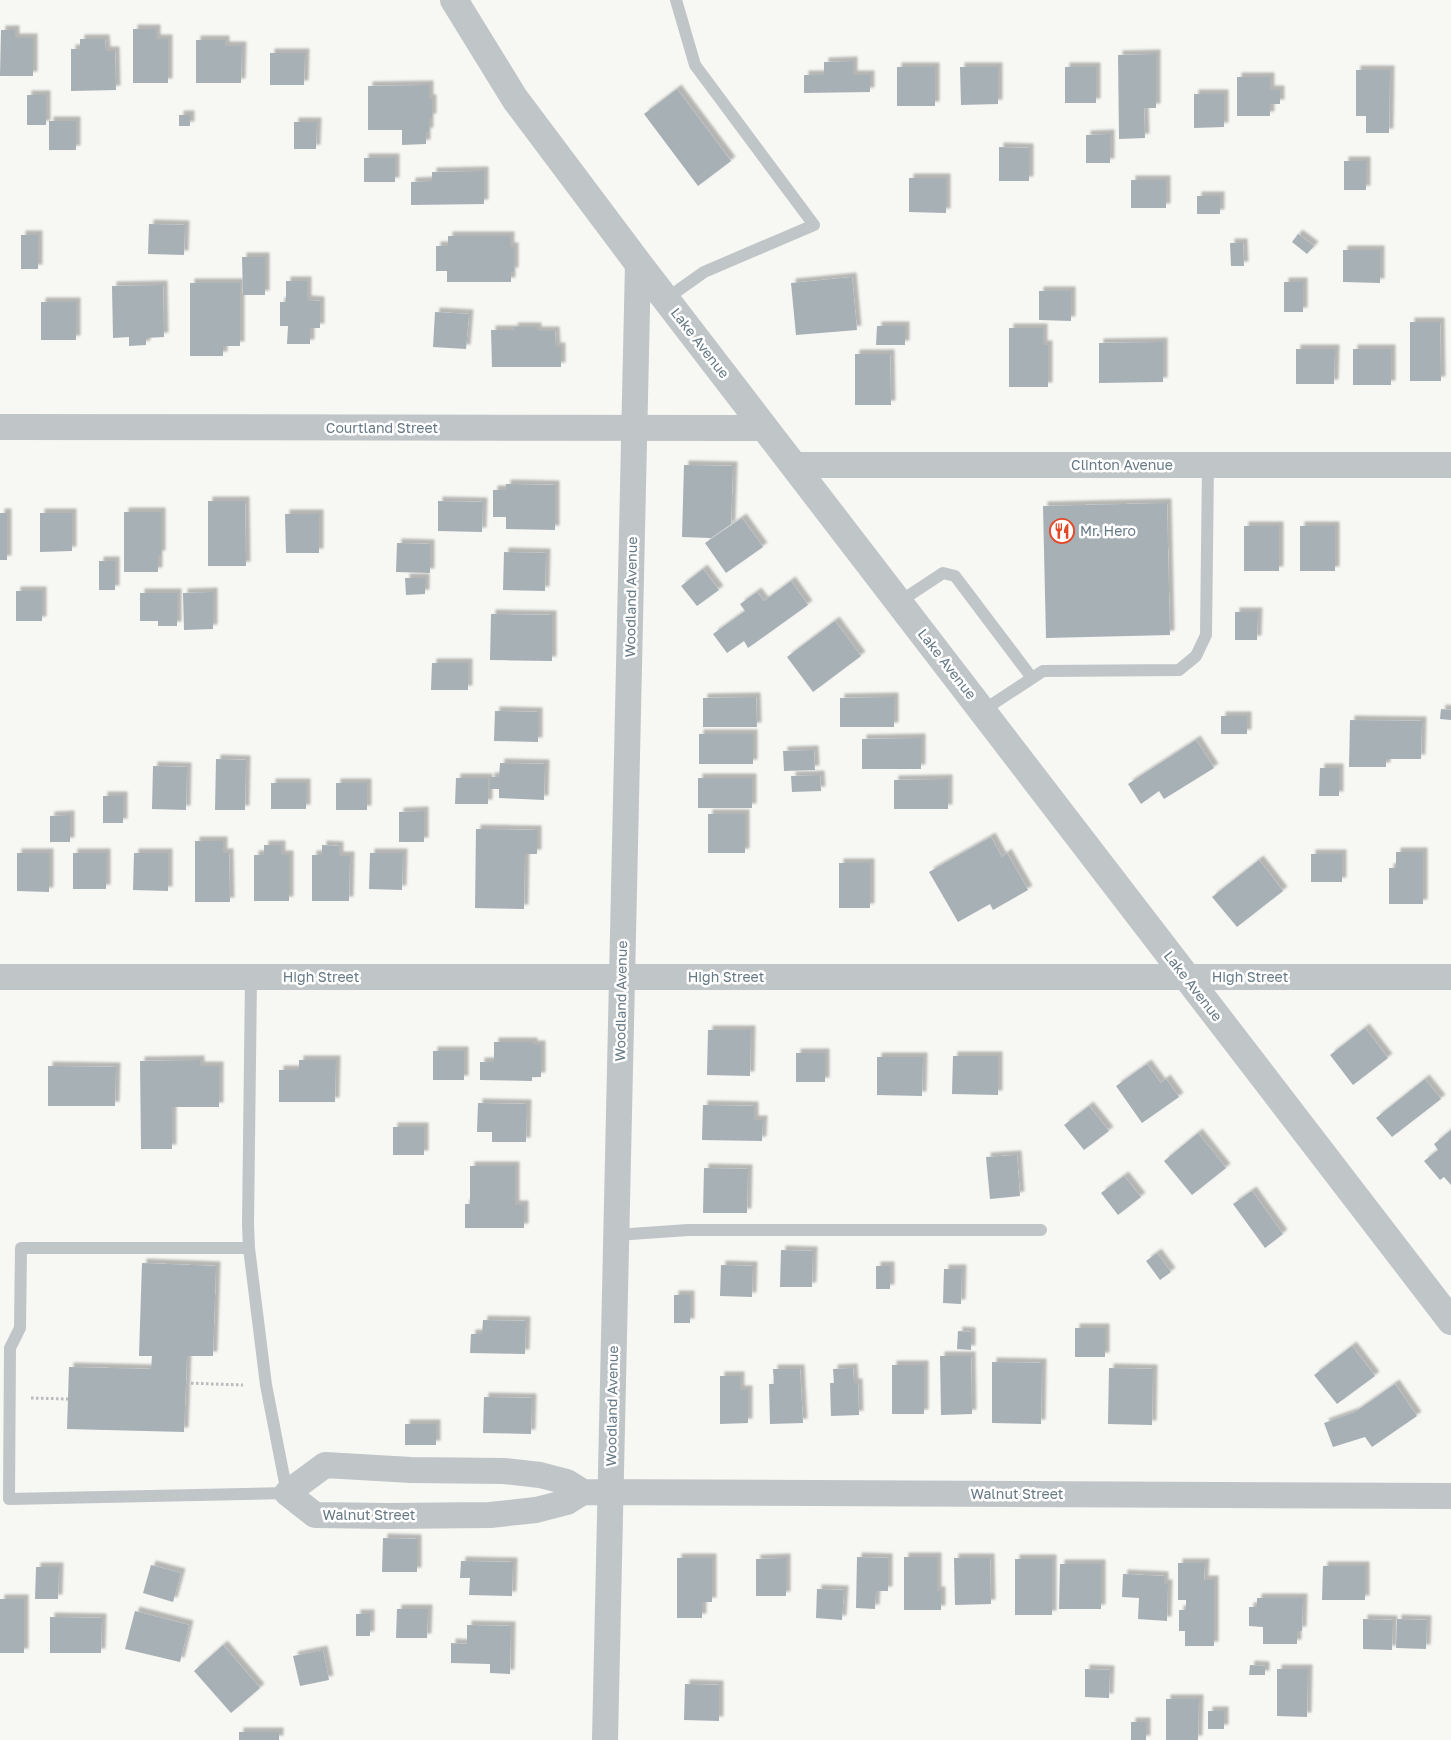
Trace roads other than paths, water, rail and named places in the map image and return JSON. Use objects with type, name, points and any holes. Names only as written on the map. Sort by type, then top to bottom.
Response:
[{"type":"street","name":"Lake Avenue","points":[[454,0],[515,99],[638,263],[1451,1321]]},
{"type":"street","name":"Woodland Avenue","points":[[605,1740],[638,263]]},
{"type":"street","name":"Courtland Street","points":[[0,428],[765,428]]},
{"type":"street","name":"Clinton Avenue","points":[[793,465],[1451,465]]},
{"type":"street","name":"High Street","points":[[0,978],[1451,977]]},
{"type":"street","name":"Walnut Street","points":[[583,1492],[567,1502],[536,1510],[490,1515],[388,1516],[315,1515],[287,1493],[325,1464],[411,1470],[504,1471],[540,1475],[567,1482],[583,1492],[1451,1496]]},
{"type":"lane","points":[[666,299],[704,272],[814,225],[695,65],[676,0]]},
{"type":"lane","points":[[982,711],[1043,671],[1179,670],[1196,656],[1206,635],[1208,465]]},
{"type":"lane","points":[[898,602],[943,573],[955,576],[1032,678]]},
{"type":"lane","points":[[249,1248],[21,1248],[20,1328],[10,1348],[9,1499],[287,1493],[266,1385],[249,1248],[251,978]]},
{"type":"lane","points":[[616,1236],[688,1230],[1041,1230]]},
{"type":"place","name":"Mr. Hero","points":[[1062,531]]}]
